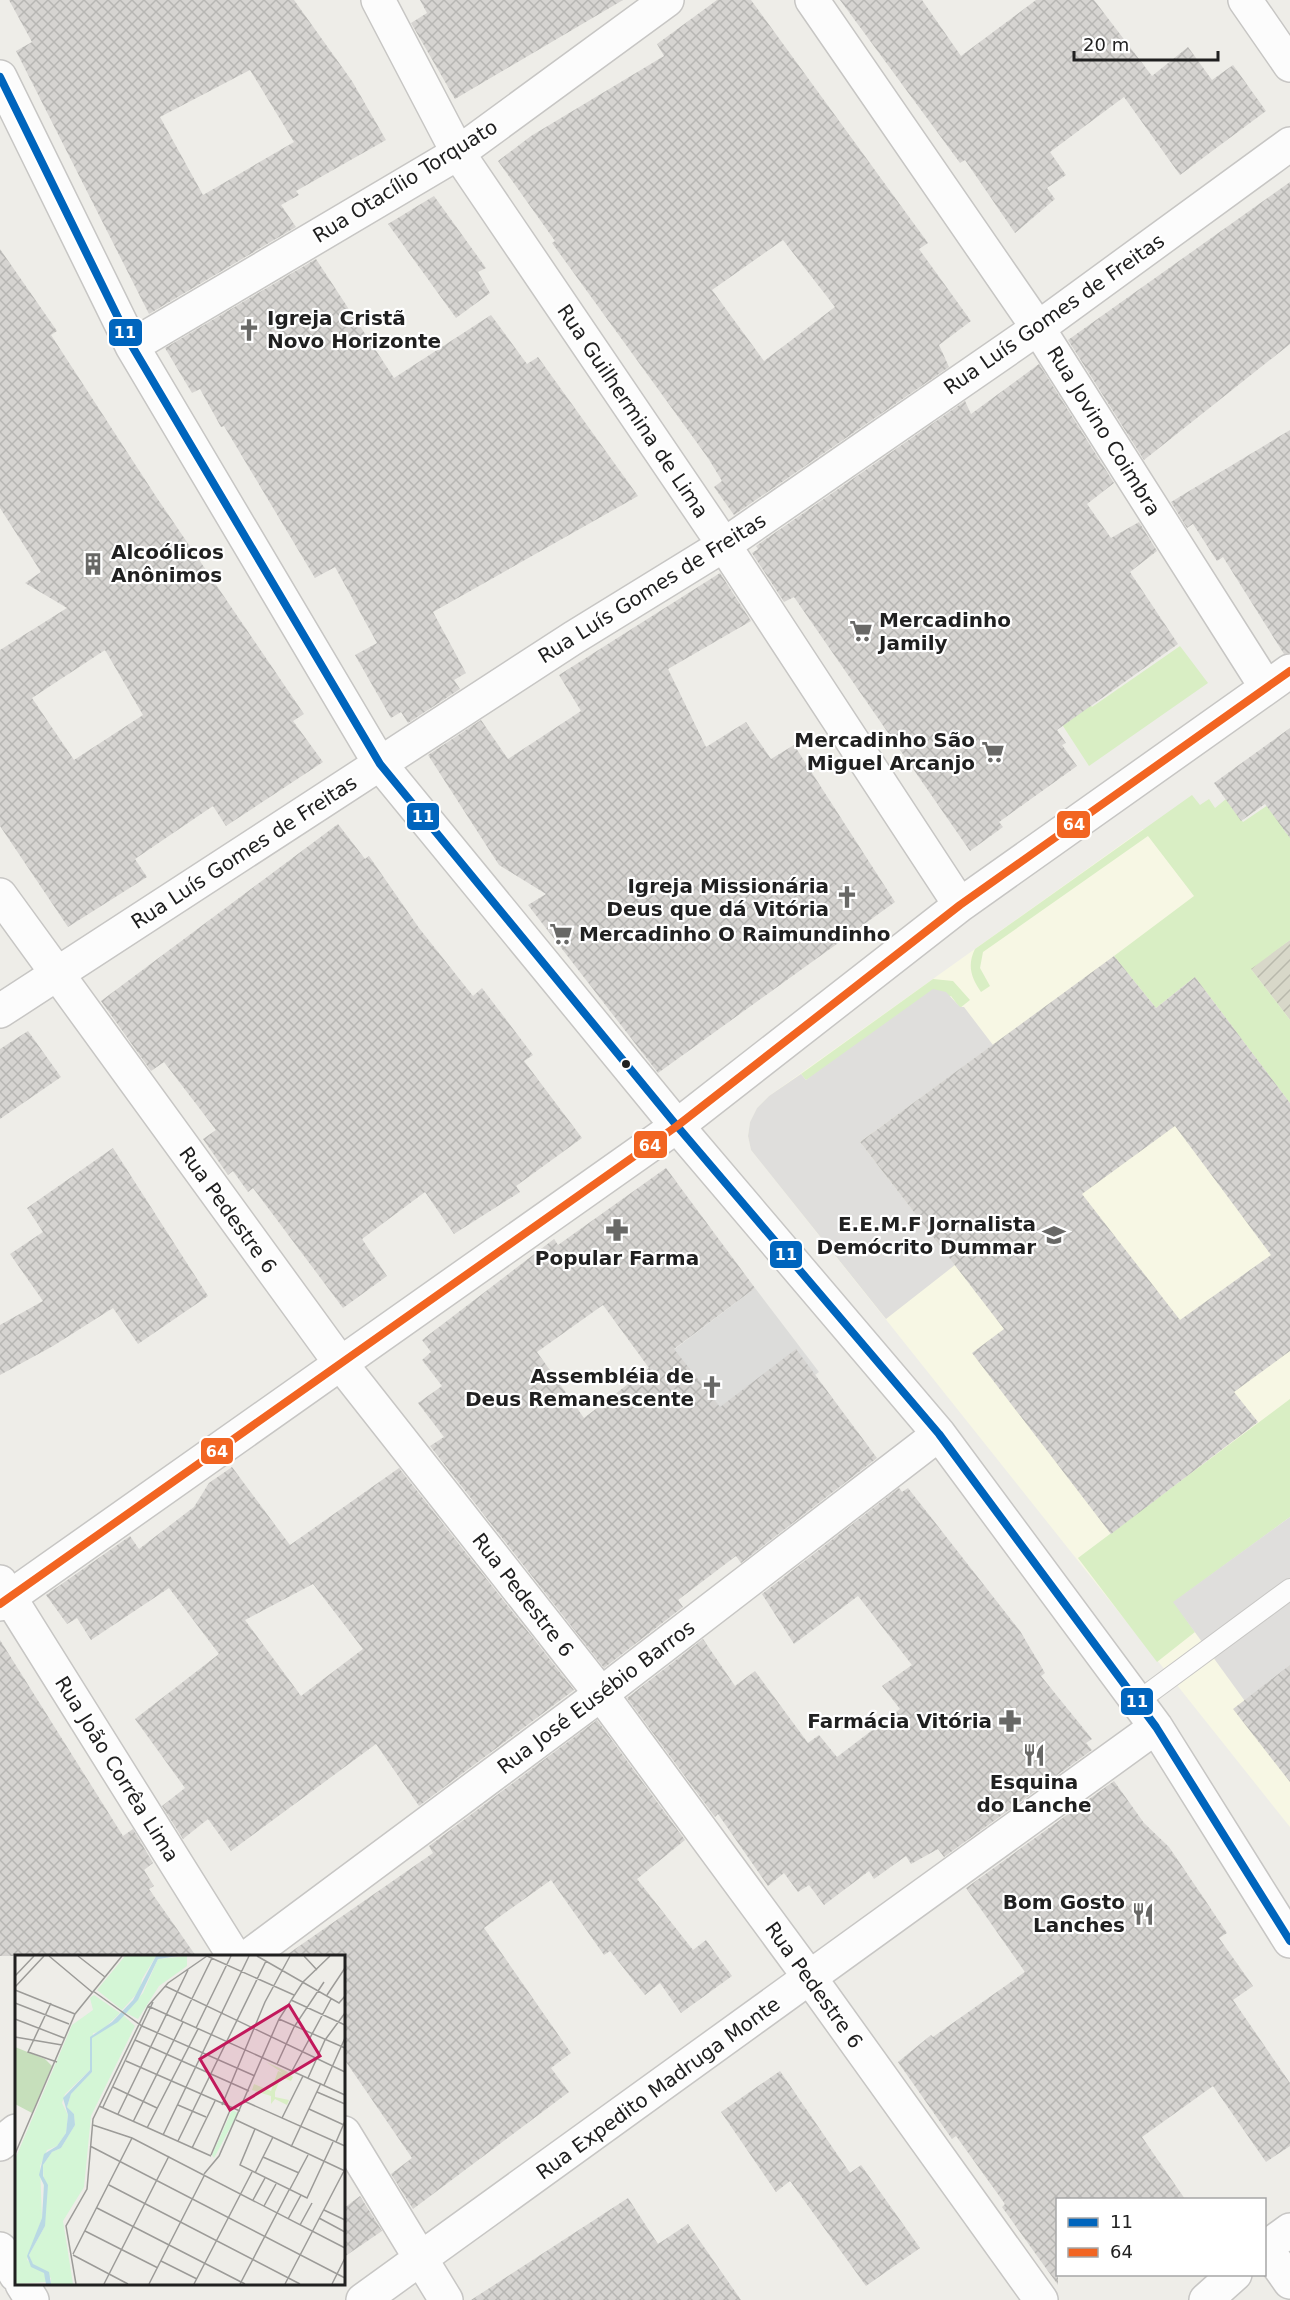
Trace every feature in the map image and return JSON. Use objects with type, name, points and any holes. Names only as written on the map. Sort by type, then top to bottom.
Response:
[{"type":"street","name":"Rua Guilhermina de Lima","points":[[378,0],[458,153],[724,545],[960,905]]},
{"type":"street","name":"Rua Otacílio Torquato","points":[[132,346],[458,153],[667,0]]},
{"type":"street","name":"Rua Jovino Coimbra","points":[[813,0],[1278,679]]},
{"type":"street","points":[[1245,0],[1290,65]]},
{"type":"street","points":[[0,77],[132,346],[381,764],[677,1126],[939,1434],[1147,1714],[1288,1935]]},
{"type":"street","name":"Rua Luís Gomes de Freitas","points":[[0,1011],[573,638],[724,545],[1038,328],[1290,144]]},
{"type":"street","points":[[3,1594],[341,1364],[677,1126],[960,905],[1278,679]]},
{"type":"street","name":"Rua Pedestre 6","points":[[0,895],[55,975],[341,1364],[601,1694],[810,1978],[1041,2300]]},
{"type":"street","name":"Rua José Eusébio Barros","points":[[250,1955],[601,1694],[939,1434]]},
{"type":"street","name":"Rua João Corrêa Lima","points":[[3,1594],[233,1955]]},
{"type":"street","name":"Rua Expedito Madruga Monte","points":[[363,2300],[422,2260],[810,1978],[1147,1714]]},
{"type":"street","points":[[0,2144],[15,2132]]},
{"type":"street","points":[[345,2135],[447,2300]]},
{"type":"street","points":[[1273,2243],[1290,2282]]},
{"type":"street","points":[[0,2249],[15,2273]]},
{"type":"street","points":[[1206,2300],[1233,2276]]},
{"type":"street","points":[[23,2285],[32,2300]]},
{"type":"lane","points":[[1147,1714],[1290,1589]]},
{"type":"shaded area","name":"E.E.M.F Jornalista Demócrito Dummar","points":[[1143,829],[1290,1020],[1290,1827],[751,1150],[748,1136],[750,1122],[757,1108],[769,1096]]},
{"type":"shaded area","points":[[1290,940],[1290,1020],[1250,968]]},
{"type":"shaded area","points":[[933,989],[946,992],[960,1007],[964,1007],[993,1045],[860,1142],[955,1265],[886,1319],[751,1150],[748,1136],[750,1122],[757,1108],[769,1096],[801,1074],[806,1080]]},
{"type":"shaded area","name":"Assembléia de Deus Remanescente","points":[[755,1288],[819,1372],[669,1485],[605,1402]]},
{"type":"shaded area","points":[[1290,1517],[1290,1672],[1247,1704],[1173,1602]]},
{"type":"green space","points":[[1180,646],[1208,683],[1089,766],[1061,723],[1084,695],[1092,707]]},
{"type":"green space","points":[[1192,795],[1200,805],[1209,799],[1215,808],[1226,799],[1243,822],[1268,805],[1286,833],[1290,831],[1290,940],[1251,969],[1290,1020],[1290,1103],[1195,977],[1156,1008],[1114,956],[1194,896],[1148,836],[983,952],[980,968],[990,986],[981,992],[973,976],[971,960],[975,949]]},
{"type":"green space","points":[[933,979],[953,981],[970,1000],[960,1008],[951,996],[806,1080],[801,1074]]},
{"type":"green space","points":[[1290,1399],[1290,1517],[1174,1602],[1195,1632],[1157,1662],[1078,1558]]},
{"type":"building","points":[[9,0],[294,0],[352,81],[386,140],[296,191],[299,195],[281,205],[296,227],[149,314],[16,51],[32,42]],"holes":[[[250,70],[294,142],[203,195],[160,117]]]},
{"type":"building","points":[[420,0],[623,0],[455,99],[411,23],[427,13]]},
{"type":"building","points":[[717,0],[751,0],[928,243],[919,249],[971,321],[939,345],[949,367],[734,515],[714,487],[722,481],[708,458],[552,243],[555,241],[498,161],[531,136],[664,56],[657,44]],"holes":[[[783,240],[835,307],[764,361],[712,290]]]},
{"type":"building","points":[[840,0],[922,0],[961,56],[1036,0],[1094,0],[1152,76],[1188,47],[1212,80],[1233,65],[1266,111],[1180,175],[1124,97],[1050,152],[1066,175],[1047,188],[1055,199],[1015,233],[965,160],[960,163]]},
{"type":"building","points":[[1290,182],[1290,344],[1144,460],[1068,340]]},
{"type":"building","points":[[434,196],[486,268],[478,272],[490,293],[456,318],[388,224]]},
{"type":"building","points":[[0,249],[57,331],[51,335],[157,498],[304,714],[293,721],[323,762],[226,826],[213,806],[135,859],[147,877],[68,927],[0,826],[0,650],[67,608],[25,583],[41,572],[0,508]],"holes":[[[105,650],[143,715],[74,760],[32,698]]]},
{"type":"building","points":[[316,259],[394,378],[491,315],[527,364],[538,357],[638,496],[433,612],[466,673],[454,680],[460,689],[408,723],[401,712],[391,718],[355,655],[377,643],[335,567],[315,578],[224,426],[221,427],[200,389],[192,393],[165,348]]},
{"type":"building","points":[[1039,364],[1114,483],[1087,504],[1111,538],[1139,522],[1157,551],[1130,572],[1178,644],[1057,730],[1066,743],[1062,745],[1077,766],[999,822],[1003,827],[970,851],[794,597],[784,602],[752,553],[758,549],[756,546],[965,401],[971,414]]},
{"type":"building","points":[[1290,430],[1290,653],[1284,654],[1223,557],[1217,561],[1193,524],[1187,528],[1171,502]]},
{"type":"building","points":[[720,573],[751,621],[668,669],[706,747],[746,722],[771,759],[794,745],[895,902],[658,1073],[528,905],[546,894],[499,865],[428,755],[481,720],[508,759],[581,711],[559,675]]},
{"type":"building","points":[[1290,728],[1290,838],[1265,804],[1241,821],[1214,783]]},
{"type":"building","points":[[338,824],[365,859],[369,856],[419,928],[473,996],[482,988],[533,1055],[524,1061],[582,1138],[516,1186],[520,1192],[454,1234],[425,1192],[362,1239],[387,1276],[343,1308],[253,1188],[248,1192],[233,1171],[228,1175],[203,1139],[216,1130],[164,1062],[151,1071],[101,1001]]},
{"type":"building","points":[[1114,956],[1156,1008],[1195,977],[1290,1103],[1290,1351],[1234,1392],[1258,1422],[1111,1534],[972,1353],[1004,1329],[860,1142]],"holes":[[[1175,1126],[1271,1255],[1180,1320],[1082,1194]]]},
{"type":"building","points":[[28,1031],[61,1077],[0,1119],[0,1049]]},
{"type":"building","points":[[113,1148],[208,1296],[138,1344],[113,1308],[53,1346],[0,1375],[0,1325],[43,1301],[10,1254],[43,1232],[27,1208]]},
{"type":"building","points":[[666,1168],[755,1288],[674,1349],[720,1407],[796,1349],[877,1458],[741,1563],[736,1556],[678,1600],[683,1607],[604,1668],[430,1446],[444,1437],[418,1403],[442,1386],[422,1360],[431,1352],[422,1340],[554,1239],[558,1245]],"holes":[[[603,1305],[649,1368],[584,1418],[537,1352]]]},
{"type":"building","points":[[232,1467],[290,1545],[399,1468],[574,1690],[419,1806],[376,1744],[231,1851],[208,1819],[183,1839],[162,1806],[185,1788],[135,1719],[219,1654],[169,1588],[91,1640],[77,1618],[67,1624],[46,1595],[130,1536],[139,1549],[194,1507],[209,1483]],"holes":[[[313,1584],[363,1649],[301,1696],[245,1620]]]},
{"type":"building","points":[[899,1488],[902,1492],[908,1488],[1020,1631],[1045,1673],[1041,1676],[1092,1739],[1086,1743],[1092,1750],[944,1857],[938,1849],[911,1864],[906,1856],[874,1879],[869,1871],[824,1905],[809,1885],[798,1892],[784,1873],[768,1886],[718,1814],[715,1817],[627,1698],[703,1639],[735,1686],[755,1671],[808,1743],[819,1735],[837,1757],[900,1709],[882,1686],[912,1665],[858,1596],[794,1644],[762,1594]]},
{"type":"building","points":[[0,1640],[123,1836],[133,1829],[153,1863],[144,1870],[154,1886],[149,1889],[195,1955],[0,1956]]},
{"type":"building","points":[[1290,1665],[1290,1782],[1233,1709]]},
{"type":"building","points":[[597,1720],[685,1840],[637,1879],[693,1950],[706,1940],[732,1976],[681,2013],[660,1983],[645,1995],[610,1951],[604,1955],[551,1880],[484,1928],[571,2053],[551,2068],[569,2092],[413,2209],[391,2174],[412,2158],[345,2060],[345,1955],[286,1955],[433,1853],[429,1846]]},
{"type":"building","points":[[1114,1781],[1144,1823],[1169,1847],[1205,1900],[1227,1933],[1219,1938],[1253,1986],[1233,2000],[1290,2083],[1290,2146],[1266,2162],[1213,2086],[1142,2137],[1184,2198],[1056,2198],[1058,2285],[1002,2207],[1005,2204],[956,2136],[952,2139],[898,2062],[931,2035],[933,2037],[1025,1972],[966,1888]]},
{"type":"building","points":[[780,2071],[850,2173],[861,2165],[920,2248],[866,2286],[790,2181],[776,2192],[721,2112]]},
{"type":"building","points":[[360,2196],[382,2231],[345,2256],[345,2207]]},
{"type":"building","points":[[628,2198],[658,2244],[688,2224],[741,2300],[471,2300]]},
{"type":"transit line","name":"11","points":[[0,77],[132,346],[380,764],[677,1126],[939,1434],[1156,1727],[1290,1941]]},
{"type":"transit line","name":"64","points":[[0,1604],[677,1126],[960,905],[1290,671]]},
{"type":"place","name":"Igreja Cristã Novo Horizonte","points":[[249,330]]},
{"type":"place","name":"Alcoólicos Anônimos","points":[[93,564]]},
{"type":"place","name":"Mercadinho Jamily","points":[[861,631]]},
{"type":"place","name":"Mercadinho São Miguel Arcanjo","points":[[993,752]]},
{"type":"place","name":"Igreja Missionária Deus que dá Vitória","points":[[847,897]]},
{"type":"place","name":"Mercadinho O Raimundinho","points":[[561,934]]},
{"type":"place","name":"Popular Farma","points":[[617,1230]]},
{"type":"place","name":"E.E.M.F Jornalista Demócrito Dummar","points":[[1054,1235]]},
{"type":"place","name":"Assembléia de Deus Remanescente","points":[[712,1387]]},
{"type":"place","name":"Farmácia Vitória","points":[[1010,1721]]},
{"type":"place","name":"Esquina do Lanche","points":[[1034,1755]]},
{"type":"place","name":"Bom Gosto Lanches","points":[[1143,1914]]}]
